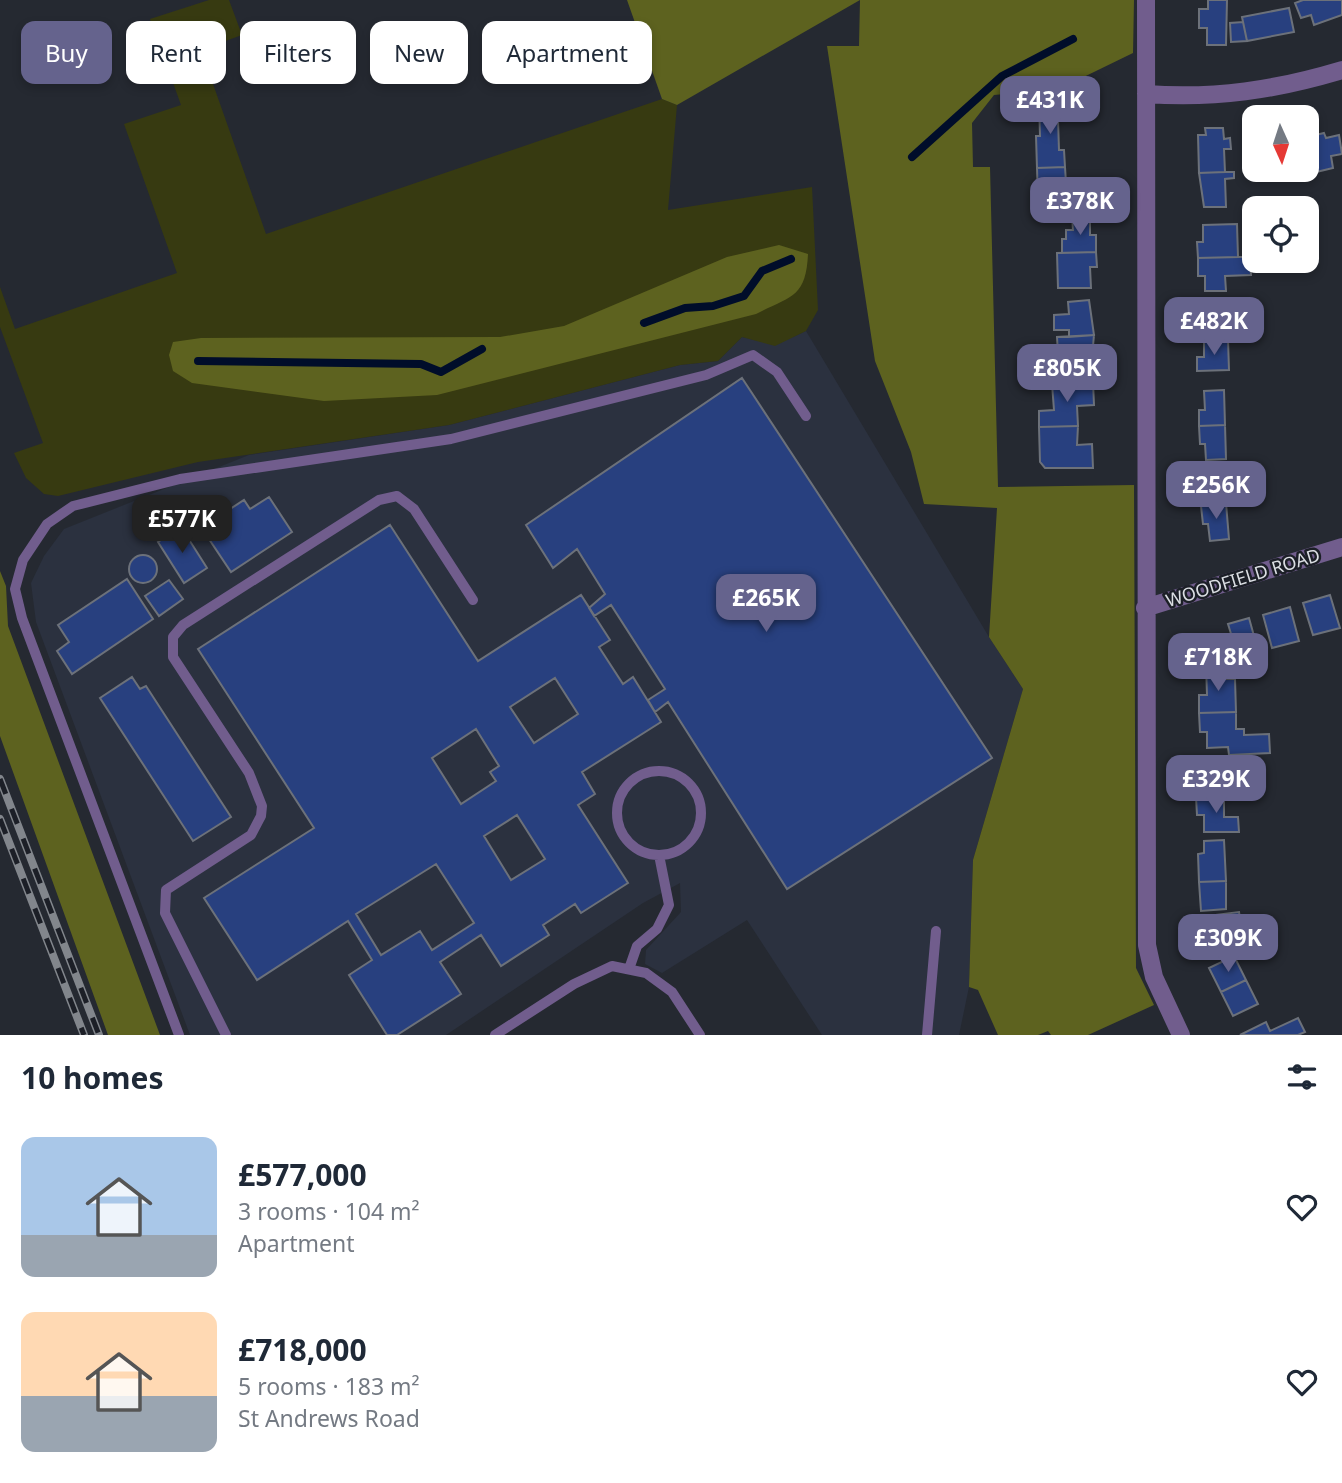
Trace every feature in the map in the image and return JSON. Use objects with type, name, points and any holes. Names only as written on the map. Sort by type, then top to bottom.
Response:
[{"type":"street","points":[[1146,0],[1147,945],[1154,977],[1181,1035]]},
{"type":"street","points":[[1146,94],[1184,97],[1247,94],[1342,70]]},
{"type":"street","name":"WOODFIELD ROAD","points":[[1145,608],[1342,547]]},
{"type":"lane","points":[[179,1035],[22,618],[15,590],[23,560],[47,524],[73,506],[180,479],[452,439],[706,375],[753,355],[777,372],[806,416]]},
{"type":"lane","points":[[226,1035],[165,913],[166,890],[251,835],[261,816],[262,806],[249,773],[173,657],[173,637],[183,625],[379,500],[397,496],[414,509],[473,600]]},
{"type":"lane","points":[[659,771],[685,780],[695,790],[702,817],[691,842],[680,850],[659,855],[639,851],[628,842],[617,817],[623,790],[645,773],[659,771]]},
{"type":"lane","points":[[629,969],[637,946],[657,929],[669,905],[659,855]]},
{"type":"lane","points":[[927,1035],[936,931]]},
{"type":"lane","points":[[495,1035],[574,984],[612,966],[646,973],[672,992],[700,1035]]},
{"type":"shaded area","points":[[806,331],[989,637],[1023,689],[973,860],[969,987],[959,1035],[822,1035],[747,920],[662,973],[645,964],[646,950],[681,912],[680,883],[643,903],[446,1035],[190,1035],[36,622],[31,583],[44,556],[64,529],[249,455],[449,425],[680,365],[718,361],[742,337],[775,345]]},
{"type":"green space","points":[[209,0],[229,0],[240,36],[226,41],[226,21],[150,19]]},
{"type":"green space","points":[[627,0],[860,0],[677,105],[662,99],[652,71],[652,21],[634,21]]},
{"type":"green space","points":[[860,0],[1134,0],[1133,53],[1059,89],[994,95],[972,123],[973,167],[990,167],[998,487],[1134,485],[1136,968],[1154,1005],[1088,1035],[1051,1035],[1048,1031],[1038,1035],[998,1035],[978,990],[969,987],[973,860],[1023,689],[989,637],[997,508],[924,504],[911,452],[875,361],[827,46],[859,46]]},
{"type":"green space","points":[[173,84],[213,84],[266,234],[662,99],[677,105],[668,210],[812,187],[818,310],[806,331],[775,346],[742,337],[718,361],[680,365],[449,425],[198,462],[58,496],[44,494],[26,478],[14,453],[43,443],[0,327],[0,287],[15,329],[177,273],[124,124],[181,105]]},
{"type":"green space","points":[[779,245],[808,254],[804,279],[794,294],[756,314],[437,395],[324,401],[192,383],[173,371],[169,355],[173,342],[201,338],[500,337],[564,326],[727,257]]},
{"type":"green space","points":[[0,571],[6,586],[8,626],[160,1035],[108,1035],[0,736]]},
{"type":"building","points":[[1208,0],[1227,0],[1226,45],[1207,45],[1207,28],[1199,28],[1199,9],[1208,9]]},
{"type":"building","points":[[1303,0],[1342,0],[1342,15],[1314,25],[1311,15],[1301,18],[1295,3]]},
{"type":"building","points":[[1289,8],[1294,32],[1247,41],[1242,17]]},
{"type":"building","points":[[1243,22],[1247,41],[1231,42],[1230,23]]},
{"type":"building","points":[[1062,100],[1063,120],[1058,120],[1059,150],[1064,150],[1065,167],[1037,168],[1039,101]]},
{"type":"building","points":[[1205,128],[1223,128],[1224,139],[1230,138],[1231,149],[1224,149],[1225,172],[1199,173],[1198,135],[1206,135]]},
{"type":"building","points":[[1324,133],[1326,138],[1339,135],[1342,154],[1331,156],[1333,168],[1320,171],[1320,134]]},
{"type":"building","points":[[1065,167],[1066,183],[1059,184],[1059,197],[1092,196],[1092,207],[1058,208],[1058,200],[1038,201],[1037,168]]},
{"type":"building","points":[[1234,172],[1234,178],[1225,179],[1226,207],[1204,207],[1199,173]]},
{"type":"building","points":[[1072,216],[1090,216],[1090,235],[1096,235],[1096,252],[1062,253],[1062,239],[1066,239],[1066,230],[1073,230]]},
{"type":"building","points":[[1237,224],[1238,257],[1198,258],[1197,242],[1203,242],[1203,225]]},
{"type":"building","points":[[1096,252],[1097,267],[1090,267],[1091,288],[1058,288],[1057,253]]},
{"type":"building","points":[[1242,257],[1242,273],[1251,275],[1225,276],[1226,291],[1205,291],[1205,276],[1198,276],[1198,258]]},
{"type":"building","points":[[1089,300],[1094,335],[1069,337],[1069,330],[1054,330],[1054,315],[1069,314],[1068,302]]},
{"type":"building","points":[[1198,302],[1228,302],[1228,340],[1204,341],[1203,325],[1199,325]]},
{"type":"building","points":[[1094,335],[1091,368],[1059,370],[1057,337]]},
{"type":"building","points":[[1228,340],[1229,370],[1197,371],[1197,357],[1204,357],[1204,341]]},
{"type":"building","points":[[742,378],[992,758],[787,889],[668,702],[655,712],[648,700],[665,689],[611,605],[594,616],[589,608],[605,594],[577,549],[553,568],[526,525]]},
{"type":"building","points":[[1093,382],[1094,405],[1077,406],[1078,426],[1039,427],[1039,411],[1054,410],[1052,384]]},
{"type":"building","points":[[1224,390],[1225,425],[1199,426],[1199,410],[1205,410],[1204,391]]},
{"type":"building","points":[[1225,425],[1226,459],[1206,460],[1205,444],[1200,444],[1199,426]]},
{"type":"building","points":[[1078,426],[1077,445],[1092,444],[1093,468],[1045,468],[1040,462],[1039,427]]},
{"type":"building","points":[[1223,470],[1226,503],[1201,506],[1199,489],[1205,488],[1204,472]]},
{"type":"building","points":[[269,497],[292,532],[231,572],[193,515],[216,500],[224,513],[244,500],[250,509]]},
{"type":"building","points":[[1226,503],[1229,539],[1210,541],[1208,524],[1203,524],[1201,506]]},
{"type":"building","points":[[390,525],[478,661],[581,595],[610,640],[599,647],[623,684],[633,677],[661,722],[582,772],[595,794],[578,805],[628,883],[581,913],[575,904],[543,925],[549,935],[501,966],[481,935],[440,962],[461,994],[397,1035],[387,1035],[349,975],[372,960],[348,921],[257,980],[204,898],[314,828],[198,649]],"holes":[[[555,678],[578,714],[534,743],[510,707]],[[476,729],[499,766],[490,772],[496,781],[461,804],[432,758]],[[517,815],[545,859],[511,880],[484,836]],[[436,864],[474,923],[432,950],[420,931],[381,955],[356,914]]]},
{"type":"building","points":[[181,527],[207,568],[184,583],[158,542]]},
{"type":"building","points":[[143,555],[153,559],[157,569],[153,579],[143,583],[133,579],[129,569],[133,559]]},
{"type":"building","points":[[127,579],[153,619],[72,674],[57,651],[69,642],[58,625]]},
{"type":"building","points":[[169,580],[183,599],[159,616],[145,596]]},
{"type":"building","points":[[1330,595],[1340,628],[1313,635],[1303,603]]},
{"type":"building","points":[[1290,607],[1299,641],[1272,648],[1263,615]]},
{"type":"building","points":[[1249,618],[1259,654],[1239,660],[1228,624]]},
{"type":"building","points":[[1206,664],[1221,664],[1221,679],[1235,679],[1236,712],[1199,713],[1199,695],[1207,695]]},
{"type":"building","points":[[132,677],[140,689],[146,686],[231,817],[193,841],[100,698]]},
{"type":"building","points":[[1236,712],[1236,729],[1244,729],[1244,735],[1269,734],[1270,753],[1229,755],[1228,747],[1207,748],[1207,732],[1200,732],[1199,713]]},
{"type":"building","points":[[1243,766],[1243,779],[1224,779],[1224,797],[1196,797],[1196,782],[1203,782],[1203,767]]},
{"type":"building","points":[[1196,797],[1224,797],[1224,817],[1238,817],[1239,832],[1204,832],[1204,815],[1197,815]]},
{"type":"building","points":[[1224,840],[1226,881],[1199,882],[1198,854],[1204,853],[1204,841]]},
{"type":"building","points":[[1226,881],[1226,909],[1201,911],[1199,882]]},
{"type":"building","points":[[1239,912],[1244,946],[1232,948],[1232,951],[1204,954],[1198,917]]},
{"type":"building","points":[[1234,956],[1246,980],[1221,992],[1209,968]]},
{"type":"building","points":[[1246,980],[1258,1004],[1233,1016],[1221,992]]},
{"type":"building","points":[[1298,1018],[1305,1032],[1298,1035],[1240,1035],[1266,1022],[1270,1031]]},
{"type":"waterway","points":[[912,157],[1002,76],[1073,39]]},
{"type":"waterway","points":[[644,323],[685,308],[713,306],[744,296],[762,271],[791,259]]},
{"type":"waterway","points":[[198,361],[421,364],[441,372],[482,349]]},
{"type":"railway","points":[[0,779],[99,1035]]},
{"type":"railway","points":[[0,819],[84,1035]]}]
